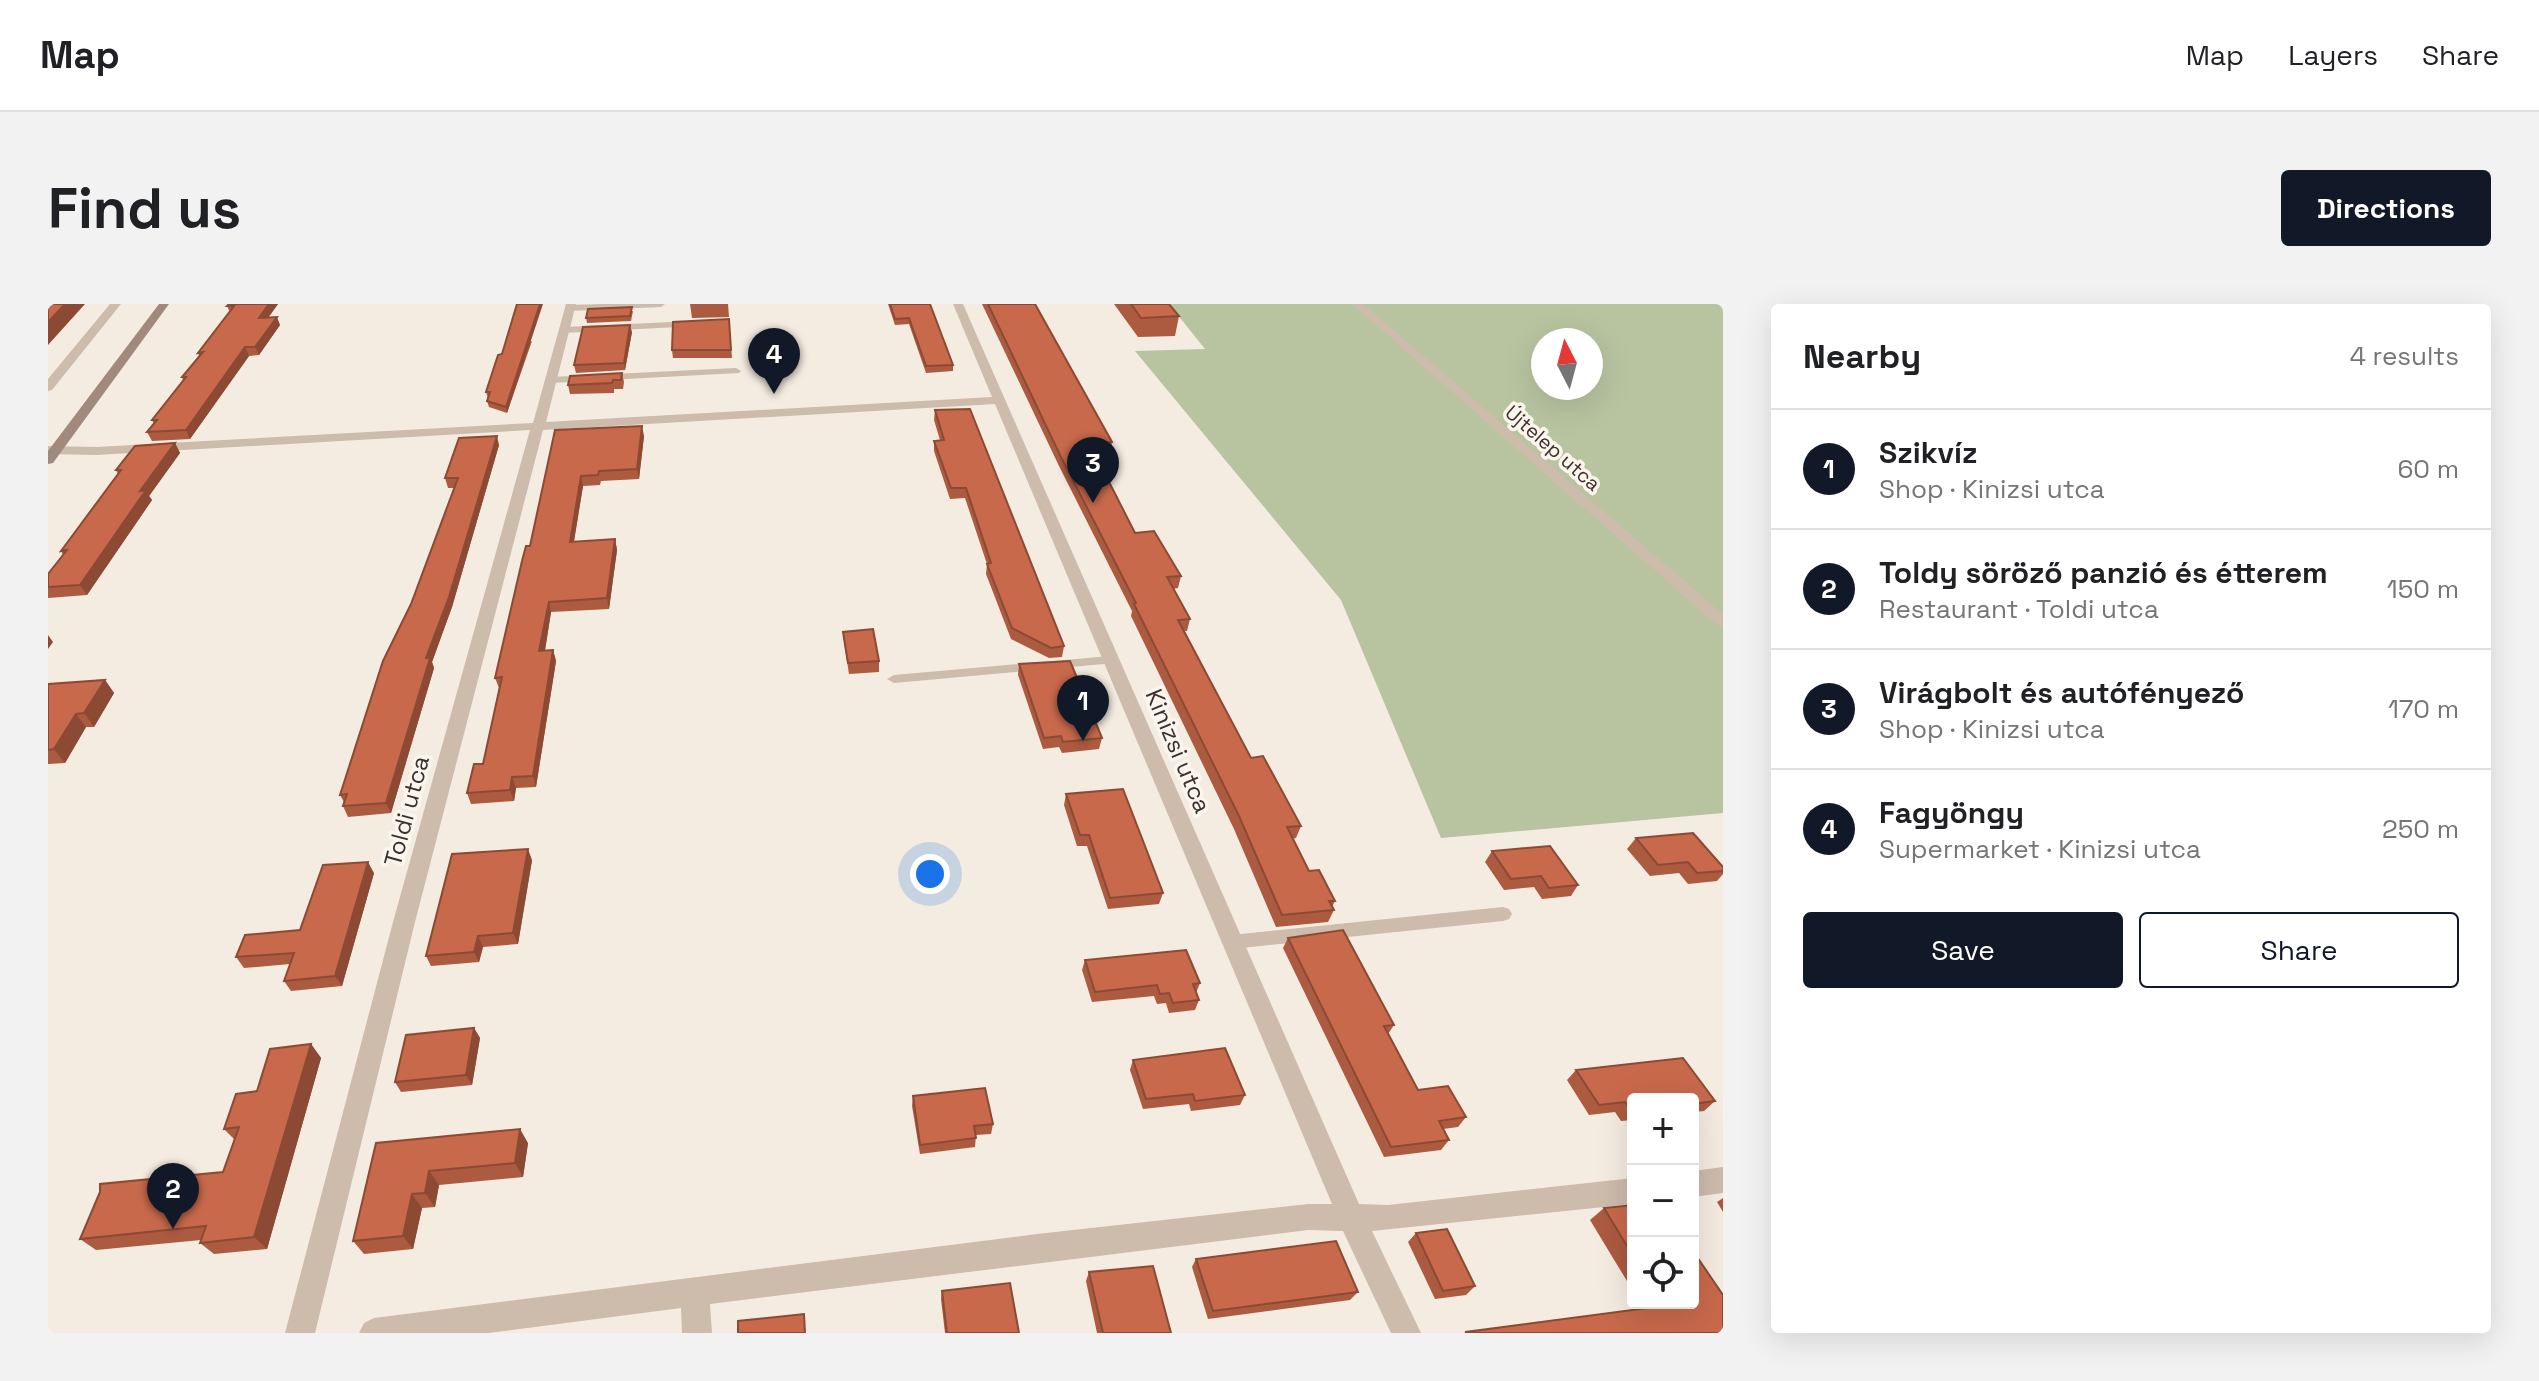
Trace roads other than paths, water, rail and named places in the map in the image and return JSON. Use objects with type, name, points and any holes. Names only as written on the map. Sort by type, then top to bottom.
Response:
[{"type":"main road","points":[[50,453],[164,304]]},
{"type":"street","points":[[48,387],[116,304]]},
{"type":"street","name":"Kinizsi utca","points":[[958,304],[1352,1219],[1406,1333]]},
{"type":"street","name":"Újtelep utca","points":[[1357,304],[1723,622]]},
{"type":"street","name":"Toldi utca","points":[[300,1333],[404,922],[570,306]]},
{"type":"street","points":[[50,453],[1000,400]]},
{"type":"street","points":[[1699,1183],[1723,1180]]},
{"type":"street","points":[[374,1333],[1293,1219],[1388,1218],[1627,1192]]},
{"type":"street","points":[[695,1292],[697,1333]]},
{"type":"lane","points":[[570,306],[661,304]]},
{"type":"lane","points":[[564,330],[712,323]]},
{"type":"lane","points":[[551,380],[736,371]]},
{"type":"lane","points":[[894,679],[1110,660]]},
{"type":"lane","points":[[1232,942],[1503,914]]},
{"type":"place","name":"Fagyöngy","points":[[774,394]]},
{"type":"place","name":"Virágbolt és autófényező","points":[[1093,503]]},
{"type":"place","name":"Szikvíz","points":[[1083,741]]},
{"type":"place","name":"Toldy söröző panzió és étterem","points":[[173,1229]]}]
